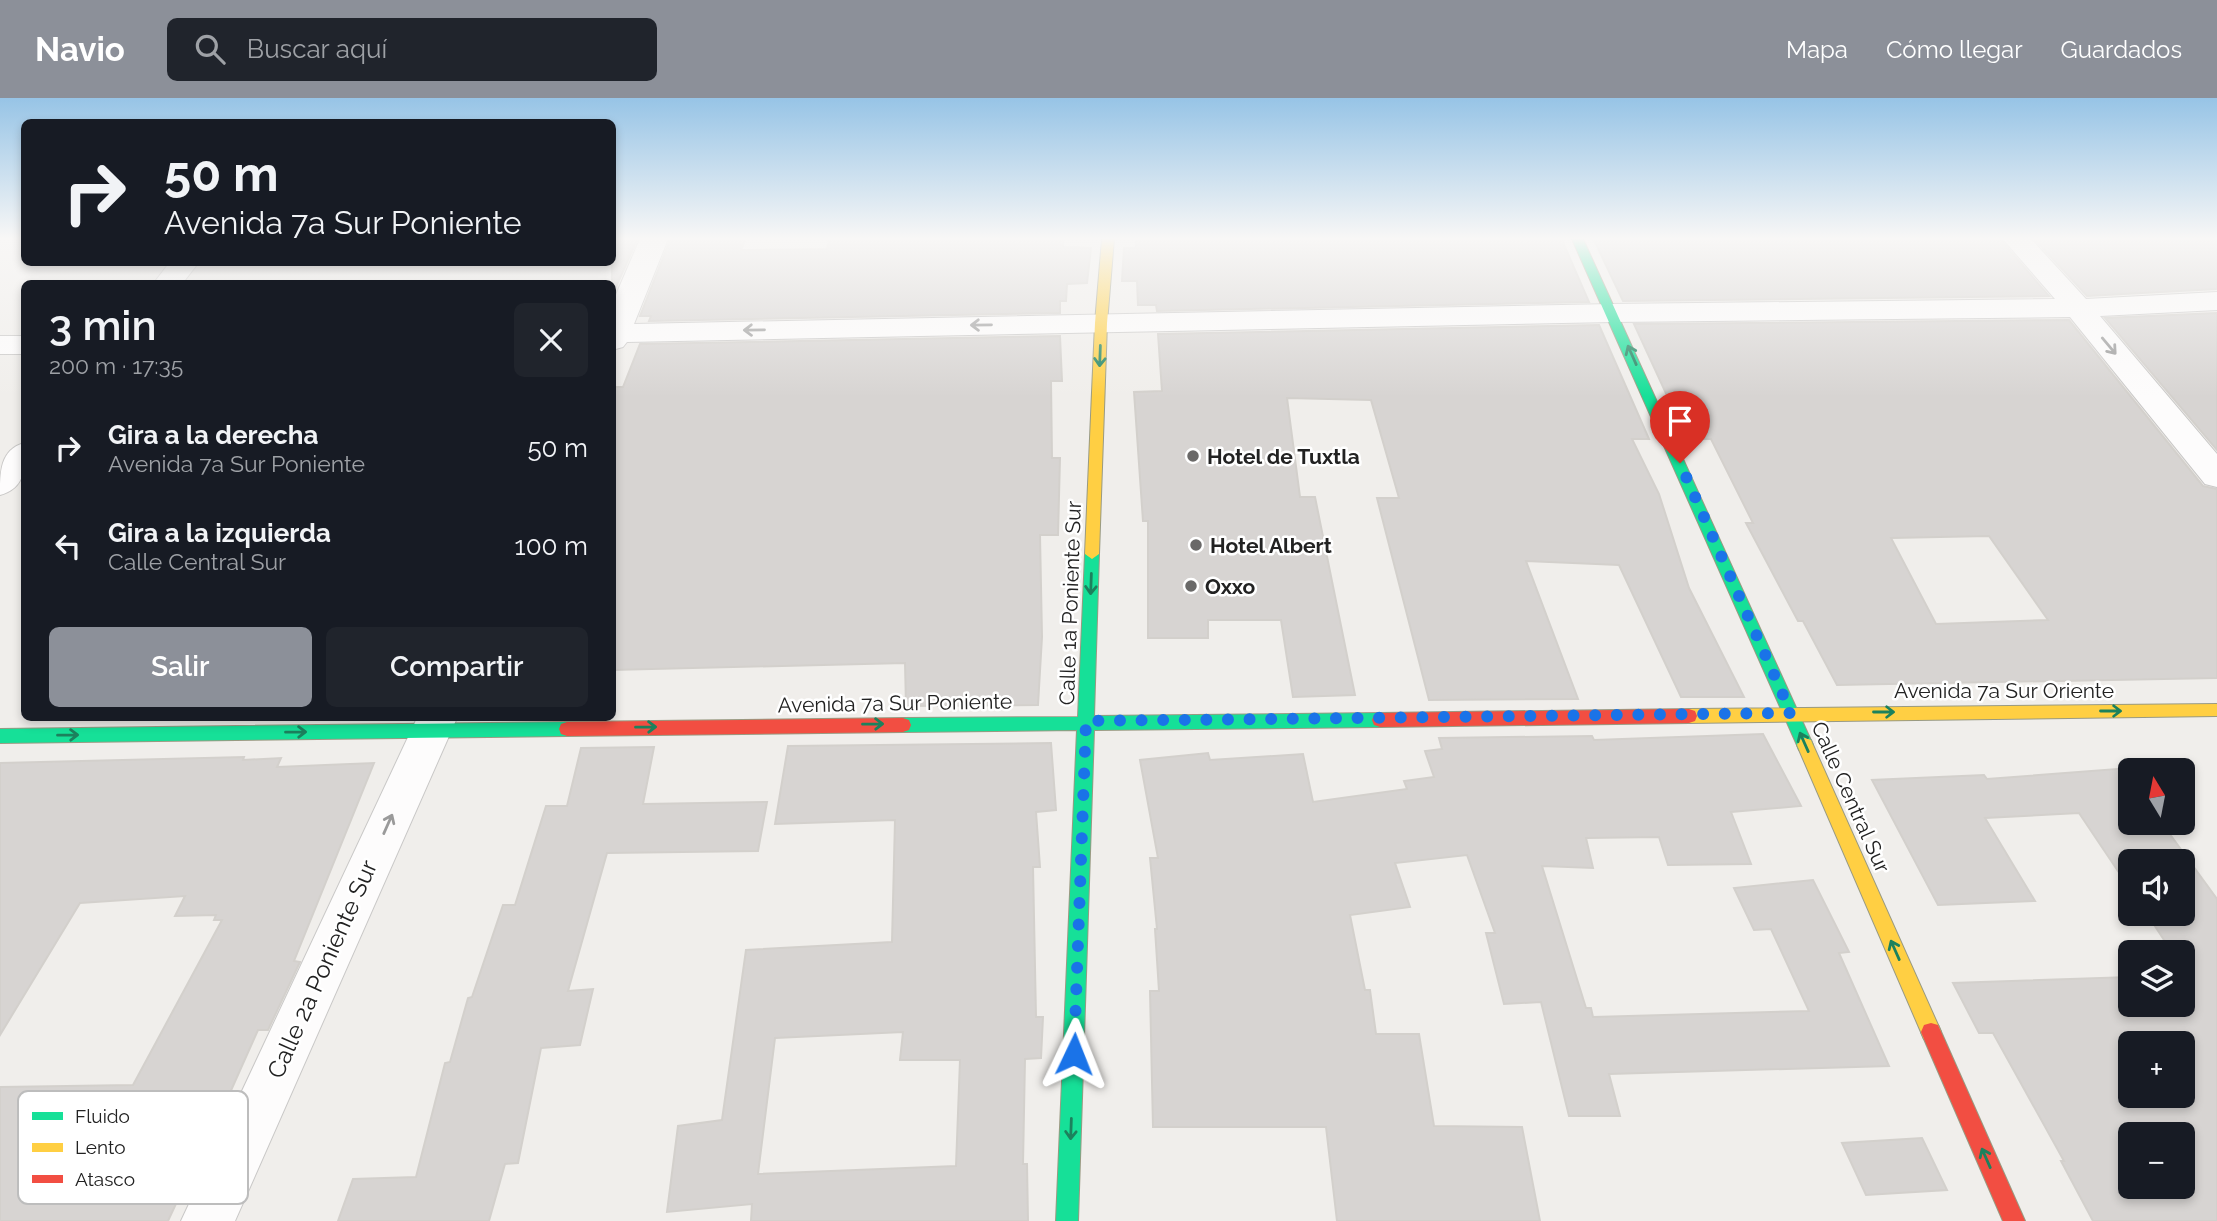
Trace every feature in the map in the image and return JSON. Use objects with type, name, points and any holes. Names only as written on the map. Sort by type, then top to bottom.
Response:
[{"type":"main road","name":"Calle 1a Poniente Sur","points":[[1067,1221],[1104,291]]},
{"type":"main road","name":"Calle Central Sur","points":[[1602,291],[2014,1221]]},
{"type":"main road","name":"Avenida 7a Sur Oriente","points":[[1791,713],[2217,710]]},
{"type":"main road","name":"Avenida 7a Sur Poniente","points":[[0,736],[434,724],[1086,721],[1791,713]]},
{"type":"street","points":[[616,331],[633,291]]},
{"type":"street","points":[[2063,291],[2217,476]]},
{"type":"street","points":[[616,336],[1613,313],[2078,308],[2217,301]]},
{"type":"street","points":[[0,345],[21,345]]},
{"type":"street","points":[[0,484],[21,458]]},
{"type":"street","name":"Calle 2a Poniente Sur","points":[[248,1133],[434,724]]},
{"type":"street","name":"Calle 2a Poniente Sur","points":[[208,1221],[216,1204]]},
{"type":"building","points":[[650,291],[1067,291],[1066,301],[1060,301],[1060,313],[649,321],[651,316],[640,316]]},
{"type":"building","points":[[1137,291],[1584,291],[1589,302],[1157,311],[1156,305],[1138,305]]},
{"type":"building","points":[[1618,291],[2045,291],[2049,296],[1623,301]]},
{"type":"building","points":[[2083,291],[2172,291],[2087,296]]},
{"type":"building","points":[[2217,313],[2217,450],[2105,318]]},
{"type":"building","points":[[2069,320],[2203,486],[2217,489],[2217,678],[1837,685],[1803,621],[1798,621],[1746,523],[1753,523],[1711,439],[1687,439],[1634,324]],"holes":[[[1989,536],[2048,620],[1936,624],[1891,538]]]},
{"type":"building","points":[[1599,325],[1649,439],[1632,439],[1659,494],[1689,588],[1744,697],[1681,697],[1619,565],[1526,561],[1578,699],[1429,700],[1377,498],[1399,498],[1371,400],[1287,398],[1300,497],[1315,497],[1355,695],[1293,697],[1281,620],[1208,620],[1208,638],[1148,638],[1148,521],[1143,521],[1134,392],[1162,391],[1158,334]]},
{"type":"building","points":[[1060,336],[1062,381],[1051,381],[1052,458],[1060,458],[1058,535],[1040,535],[1042,637],[1038,705],[906,706],[905,663],[616,670],[616,387],[623,387],[640,344]]},
{"type":"building","points":[[1763,734],[1801,806],[1731,812],[1751,864],[1668,865],[1659,837],[1586,838],[1593,868],[1542,866],[1586,1008],[1591,1008],[1593,1017],[1809,1011],[1771,929],[1754,930],[1734,888],[1813,880],[1849,952],[1839,953],[1889,1066],[1609,1074],[1620,1116],[1569,1116],[1541,1002],[1504,1004],[1486,933],[1495,933],[1467,855],[1395,863],[1410,907],[1350,915],[1365,990],[1370,990],[1376,1034],[1419,1034],[1434,1126],[1522,1127],[1540,1221],[1337,1221],[1326,1127],[1153,1127],[1150,991],[1159,991],[1157,929],[1150,858],[1158,858],[1140,760],[1208,753],[1210,760],[1303,754],[1313,802],[1407,789],[1404,781],[1434,777],[1425,751],[1442,749],[1439,738],[1592,736],[1594,740]]},
{"type":"building","points":[[1051,743],[1056,810],[1036,812],[1040,867],[1033,867],[1036,1017],[1043,1017],[1041,1058],[1025,1059],[1023,1164],[1027,1164],[1028,1221],[751,1221],[752,1204],[667,1212],[678,1126],[722,1120],[746,950],[892,942],[895,820],[775,824],[788,746]],"holes":[[[903,1032],[900,1060],[960,1060],[956,1166],[758,1174],[775,1038]]]},
{"type":"building","points":[[654,747],[643,804],[767,802],[758,851],[607,853],[568,991],[593,989],[580,1045],[541,1048],[518,1163],[505,1164],[489,1221],[338,1221],[353,1179],[416,1177],[445,1063],[450,1062],[468,998],[472,997],[503,905],[515,905],[546,806],[567,806],[581,748]]},
{"type":"building","points":[[244,757],[243,760],[281,758],[277,767],[374,763],[294,961],[300,962],[268,1030],[258,1030],[231,1091],[18,1091],[18,1204],[176,1204],[168,1221],[0,1221],[0,1087],[133,1085],[222,920],[214,920],[216,915],[175,916],[185,896],[80,903],[0,1035],[0,763]]},
{"type":"building","points":[[2118,769],[2118,835],[2170,835],[2181,849],[2118,849],[2118,871],[2079,813],[1985,818],[2035,901],[1938,905],[1872,780],[1984,775],[1987,779]]},
{"type":"building","points":[[2195,869],[2217,899],[2217,1221],[2093,1221],[2061,1161],[2064,1161],[1993,1033],[1979,1033],[1953,983],[2118,977],[2118,1017],[2195,1017],[2195,940],[2164,940],[2155,926],[2195,926]]},
{"type":"building","points":[[1922,1138],[1947,1190],[1866,1195],[1842,1143]]},
{"type":"traffic: fast","points":[[1601,291],[1805,745]]},
{"type":"traffic: fast","points":[[1067,1221],[1092,554]]},
{"type":"traffic: fast","points":[[903,725],[1380,720]]},
{"type":"traffic: fast","points":[[0,736],[567,729]]},
{"type":"traffic: slow","points":[[1092,554],[1104,291]]},
{"type":"traffic: slow","points":[[1689,716],[2217,710]]},
{"type":"traffic: slow","points":[[1805,745],[1931,1032]]},
{"type":"traffic: jam","points":[[1380,720],[1689,716]]},
{"type":"traffic: jam","points":[[567,729],[903,725]]},
{"type":"traffic: jam","points":[[1931,1032],[2014,1221]]},
{"type":"place","name":"Hotel de Tuxtla","points":[[1193,456]]},
{"type":"place","name":"Hotel Albert","points":[[1196,545]]},
{"type":"place","name":"Oxxo","points":[[1191,586]]},
{"type":"route","points":[[1074,1054],[1086,721],[1791,713],[1680,463]]}]
